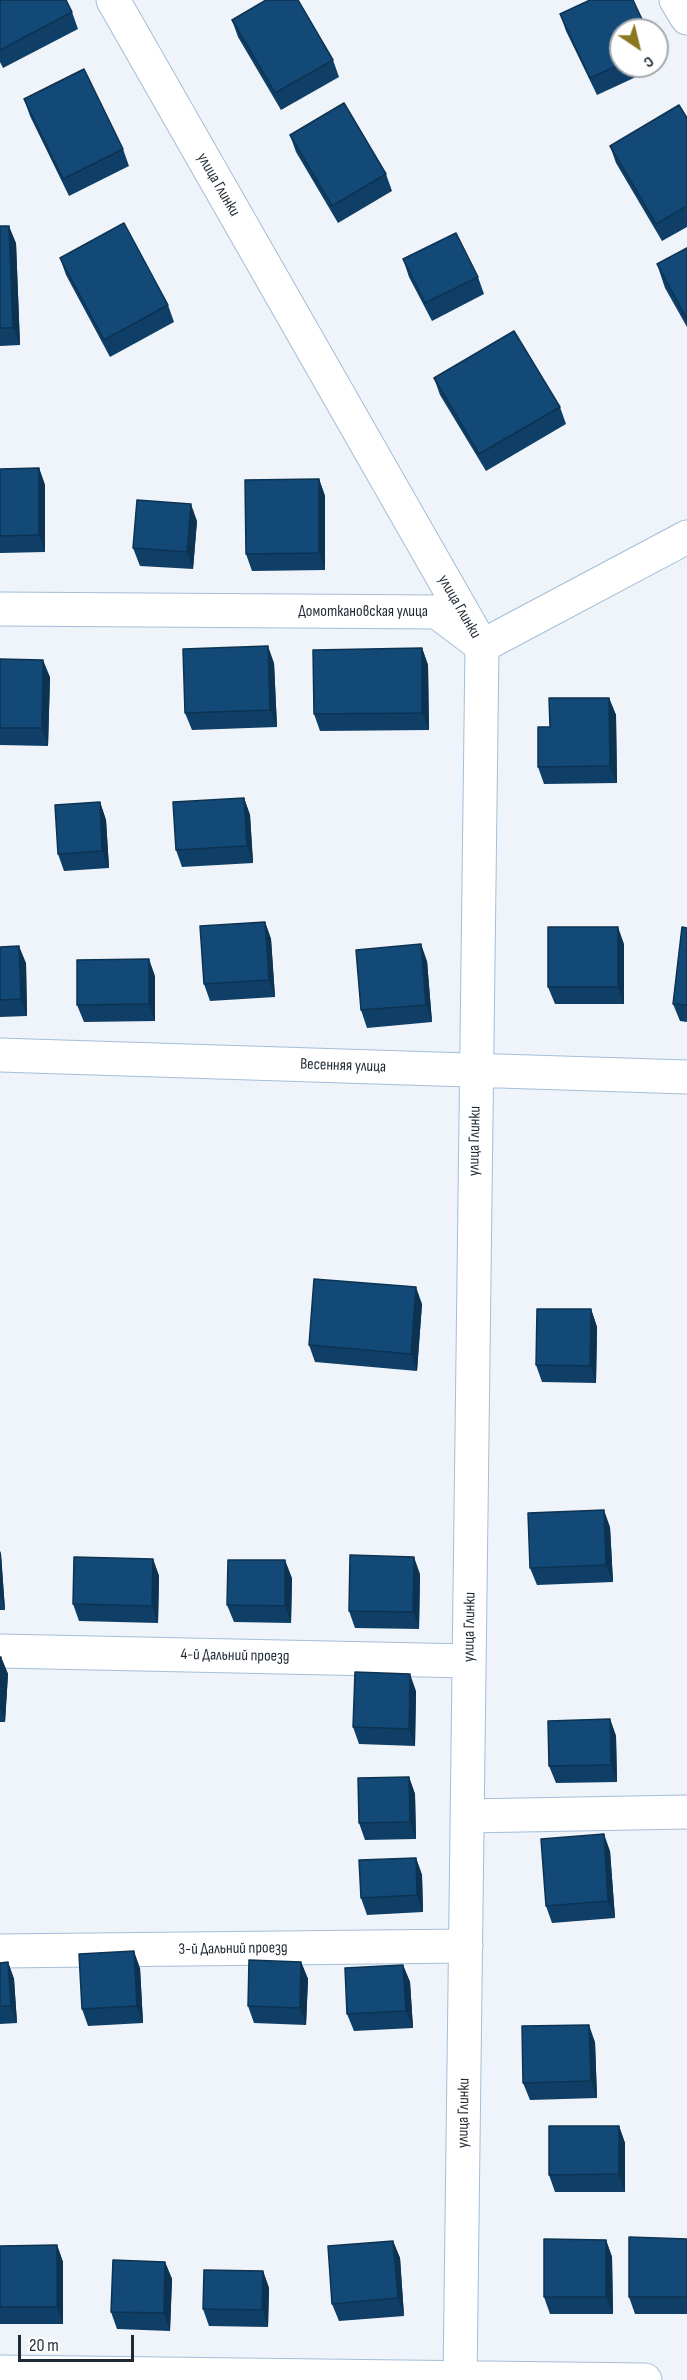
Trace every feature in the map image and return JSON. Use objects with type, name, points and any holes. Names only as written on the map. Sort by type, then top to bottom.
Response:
[{"type":"street","name":"улица Глинки","points":[[113,0],[482,646],[460,2379]]},
{"type":"street","points":[[676,0],[687,18]]},
{"type":"street","points":[[482,646],[687,537]]},
{"type":"street","name":"Домоткановская улица","points":[[0,609],[437,612],[482,646]]},
{"type":"street","name":"Весенняя улица","points":[[0,1055],[687,1077]]},
{"type":"street","name":"4-й Дальний проезд","points":[[0,1651],[469,1661]]},
{"type":"street","points":[[467,1816],[687,1812]]},
{"type":"street","name":"3-й Дальний проезд","points":[[0,1951],[466,1946]]},
{"type":"street","points":[[0,2372],[645,2380]]},
{"type":"building","points":[[0,0],[66,0],[72,12],[0,50]]},
{"type":"building","points":[[266,0],[298,0],[333,60],[275,93],[232,20]]},
{"type":"building","points":[[590,0],[633,0],[641,18],[609,18],[609,69],[590,78],[560,14]]},
{"type":"building","points":[[84,69],[123,149],[63,179],[24,99]]},
{"type":"building","points":[[344,103],[386,174],[332,206],[290,135]]},
{"type":"building","points":[[679,105],[687,118],[687,206],[656,224],[610,146]]},
{"type":"building","points":[[124,223],[168,305],[104,340],[60,258]]},
{"type":"building","points":[[0,226],[9,226],[13,328],[0,328]]},
{"type":"building","points":[[456,233],[478,277],[425,303],[403,259]]},
{"type":"building","points":[[687,248],[687,319],[657,264]]},
{"type":"building","points":[[514,331],[560,407],[479,454],[434,378]]},
{"type":"building","points":[[39,468],[39,535],[0,536],[0,469]]},
{"type":"building","points":[[319,479],[319,553],[246,554],[245,480]]},
{"type":"building","points":[[137,500],[191,504],[187,552],[133,548]]},
{"type":"building","points":[[268,646],[270,710],[185,713],[183,649]]},
{"type":"building","points":[[422,648],[422,713],[314,714],[313,650]]},
{"type":"building","points":[[0,659],[43,660],[42,728],[0,728]]},
{"type":"building","points":[[549,698],[609,698],[610,766],[538,767],[538,727],[550,727]]},
{"type":"building","points":[[244,798],[247,846],[176,850],[173,802]]},
{"type":"building","points":[[100,802],[102,851],[58,854],[55,805]]},
{"type":"building","points":[[265,922],[269,980],[204,984],[200,926]]},
{"type":"building","points":[[548,927],[618,927],[618,987],[548,987]]},
{"type":"building","points":[[682,927],[687,928],[687,1005],[673,1004]]},
{"type":"building","points":[[421,944],[426,1005],[361,1010],[356,950]]},
{"type":"building","points":[[19,946],[21,999],[0,1000],[0,947]]},
{"type":"building","points":[[149,959],[149,1004],[77,1005],[77,960]]},
{"type":"building","points":[[314,1279],[416,1287],[411,1354],[309,1345]]},
{"type":"building","points":[[537,1309],[591,1309],[590,1366],[536,1365]]},
{"type":"building","points":[[604,1510],[606,1565],[530,1568],[528,1513]]},
{"type":"building","points":[[350,1555],[414,1557],[413,1612],[349,1611]]},
{"type":"building","points":[[74,1557],[153,1559],[152,1606],[73,1604]]},
{"type":"building","points":[[228,1560],[285,1560],[285,1606],[227,1605]]},
{"type":"building","points":[[355,1672],[410,1674],[409,1729],[353,1727]]},
{"type":"building","points":[[610,1719],[611,1765],[549,1766],[548,1721]]},
{"type":"building","points":[[409,1777],[410,1822],[359,1823],[358,1778]]},
{"type":"building","points":[[604,1834],[608,1901],[546,1906],[541,1839]]},
{"type":"building","points":[[416,1858],[417,1895],[361,1898],[359,1860]]},
{"type":"building","points":[[134,1951],[137,2006],[82,2009],[79,1954]]},
{"type":"building","points":[[249,1960],[301,1962],[300,2008],[248,2006]]},
{"type":"building","points":[[8,1962],[11,2006],[0,2006],[0,1963]]},
{"type":"building","points":[[403,1965],[406,2011],[347,2014],[345,1968]]},
{"type":"building","points":[[589,2025],[591,2081],[523,2083],[522,2026]]},
{"type":"building","points":[[549,2126],[619,2126],[619,2174],[549,2175]]},
{"type":"building","points":[[629,2237],[687,2239],[687,2297],[629,2297]]},
{"type":"building","points":[[544,2239],[606,2240],[606,2297],[544,2297]]},
{"type":"building","points":[[393,2241],[398,2298],[332,2304],[328,2246]]},
{"type":"building","points":[[57,2245],[57,2307],[0,2307],[0,2246]]},
{"type":"building","points":[[113,2260],[165,2262],[164,2313],[111,2312]]},
{"type":"building","points":[[204,2270],[263,2271],[262,2310],[203,2309]]}]
